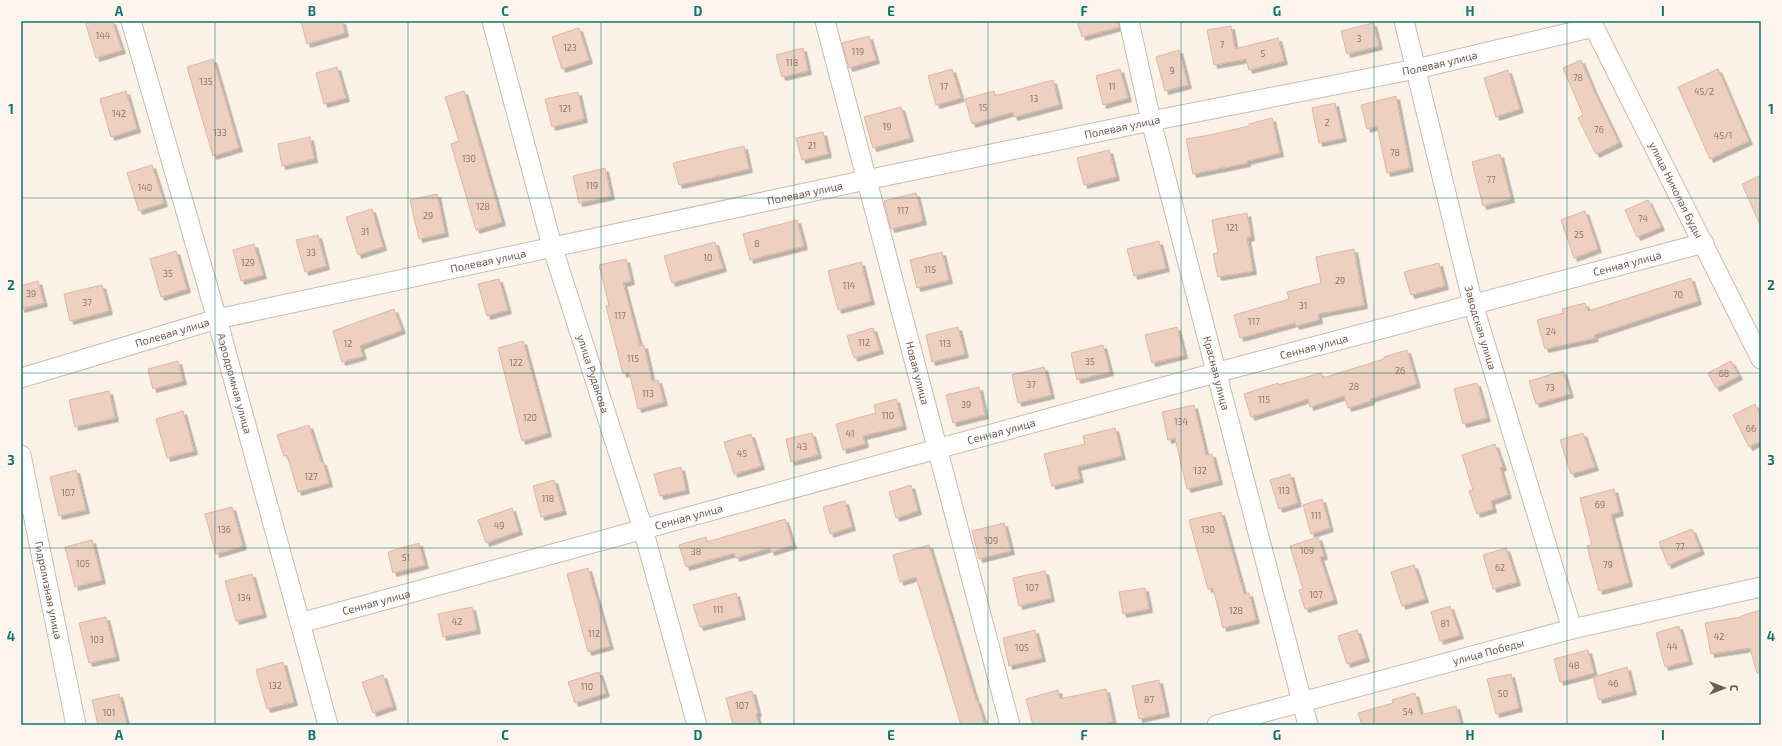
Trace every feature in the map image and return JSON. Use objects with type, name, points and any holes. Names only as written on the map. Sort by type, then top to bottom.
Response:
[{"type":"street","name":"Аэродромная улица","points":[[131,21],[217,319],[328,725]]},
{"type":"street","name":"улица Рудакова","points":[[492,21],[552,246],[643,529],[697,725]]},
{"type":"street","name":"Новая улица","points":[[825,21],[1010,725]]},
{"type":"street","name":"Красная улица","points":[[1129,21],[1151,121],[1215,373],[1308,725]]},
{"type":"street","name":"Заводская улица","points":[[1404,21],[1473,304],[1572,629]]},
{"type":"street","name":"Полевая улица","points":[[21,378],[217,319],[552,246],[866,180],[1151,121],[1416,69],[1592,24]]},
{"type":"street","name":"улица Николая Буды","points":[[1592,24],[1704,243],[1761,359]]},
{"type":"street","name":"Сенная улица","points":[[300,623],[1215,373],[1704,243]]},
{"type":"street","name":"Гидролизная улица","points":[[21,456],[76,725]]},
{"type":"street","name":"улица Победы","points":[[1217,725],[1572,629],[1761,586]]},
{"type":"building","points":[[85,21],[112,21],[122,50],[96,58]]},
{"type":"building","points":[[301,21],[342,21],[345,33],[307,44]]},
{"type":"building","points":[[1077,21],[1118,21],[1119,27],[1082,37]]},
{"type":"building","points":[[1373,23],[1379,46],[1347,54],[1341,31]]},
{"type":"building","points":[[1231,26],[1235,49],[1278,38],[1284,61],[1249,70],[1246,59],[1214,65],[1207,30]]},
{"type":"building","points":[[579,28],[589,60],[562,69],[552,37]]},
{"type":"building","points":[[869,36],[876,60],[849,68],[842,43]]},
{"type":"building","points":[[803,48],[808,71],[782,77],[776,55]]},
{"type":"building","points":[[1179,50],[1188,85],[1165,91],[1156,57]]},
{"type":"building","points":[[213,59],[239,148],[213,156],[187,67]]},
{"type":"building","points":[[1581,60],[1619,143],[1596,154],[1578,118],[1583,115],[1563,68]]},
{"type":"building","points":[[337,67],[346,98],[324,104],[316,73]]},
{"type":"building","points":[[952,69],[961,98],[936,105],[928,76]]},
{"type":"building","points":[[1120,69],[1128,98],[1103,105],[1096,76]]},
{"type":"building","points":[[1718,69],[1749,141],[1710,159],[1678,87]]},
{"type":"building","points":[[1508,70],[1520,109],[1496,117],[1484,78]]},
{"type":"building","points":[[1053,80],[1059,105],[1014,117],[1013,112],[972,124],[965,99],[994,91],[995,96]]},
{"type":"building","points":[[126,91],[137,129],[111,137],[100,99]]},
{"type":"building","points":[[464,91],[502,222],[476,230],[451,144],[459,141],[445,97]]},
{"type":"building","points":[[578,92],[584,119],[552,127],[545,99]]},
{"type":"building","points":[[1396,96],[1410,168],[1387,173],[1377,126],[1367,129],[1361,105]]},
{"type":"building","points":[[1335,103],[1343,138],[1319,143],[1312,108]]},
{"type":"building","points":[[901,107],[910,138],[873,148],[864,117]]},
{"type":"building","points":[[1272,118],[1280,153],[1247,161],[1247,163],[1193,174],[1186,139],[1249,126],[1249,124]]},
{"type":"building","points":[[823,132],[828,154],[802,160],[796,138]]},
{"type":"building","points":[[310,137],[314,159],[282,166],[278,144]]},
{"type":"building","points":[[744,146],[749,169],[679,185],[673,163]]},
{"type":"building","points":[[1109,150],[1116,177],[1084,185],[1077,158]]},
{"type":"building","points":[[1500,154],[1511,199],[1483,206],[1472,162]]},
{"type":"building","points":[[152,165],[164,203],[139,211],[127,173]]},
{"type":"building","points":[[605,168],[611,196],[579,203],[573,176]]},
{"type":"building","points":[[1761,175],[1761,227],[1742,184]]},
{"type":"building","points":[[916,193],[923,221],[891,229],[884,201]]},
{"type":"building","points":[[437,194],[445,233],[419,239],[410,200]]},
{"type":"building","points":[[1648,200],[1661,227],[1637,237],[1625,210]]},
{"type":"building","points":[[372,209],[383,247],[358,255],[346,217]]},
{"type":"building","points":[[1585,211],[1598,249],[1574,258],[1561,220]]},
{"type":"building","points":[[1247,213],[1251,237],[1247,238],[1253,271],[1218,277],[1213,254],[1218,253],[1212,220]]},
{"type":"building","points":[[797,220],[804,246],[750,260],[743,234]]},
{"type":"building","points":[[318,235],[326,266],[305,272],[296,240]]},
{"type":"building","points":[[1159,241],[1166,268],[1134,276],[1127,249]]},
{"type":"building","points":[[715,242],[723,268],[672,283],[664,256]]},
{"type":"building","points":[[254,244],[263,275],[241,281],[233,250]]},
{"type":"building","points":[[1354,249],[1364,305],[1318,314],[1319,320],[1296,326],[1295,323],[1240,338],[1234,315],[1289,299],[1287,292],[1321,283],[1316,257]]},
{"type":"building","points":[[176,251],[187,289],[161,297],[150,259]]},
{"type":"building","points":[[942,252],[949,280],[917,288],[910,260]]},
{"type":"building","points":[[626,259],[631,281],[623,283],[640,346],[644,345],[652,381],[658,380],[664,402],[638,409],[629,372],[623,374],[606,306],[609,305],[599,265]]},
{"type":"building","points":[[861,262],[871,301],[838,310],[828,271]]},
{"type":"building","points":[[1439,263],[1445,286],[1411,295],[1404,272]]},
{"type":"building","points":[[1691,278],[1698,301],[1594,335],[1595,338],[1545,349],[1537,320],[1563,313],[1562,309],[1585,303],[1588,311]]},
{"type":"building","points":[[499,279],[508,310],[487,316],[478,284]]},
{"type":"building","points":[[38,281],[44,303],[21,309],[21,286]]},
{"type":"building","points":[[102,285],[109,311],[70,321],[64,294]]},
{"type":"building","points":[[394,309],[402,330],[360,346],[363,356],[342,362],[333,331]]},
{"type":"building","points":[[958,327],[965,354],[932,362],[926,335]]},
{"type":"building","points":[[1177,327],[1184,355],[1152,363],[1145,335]]},
{"type":"building","points":[[873,328],[880,350],[854,358],[847,336]]},
{"type":"building","points":[[523,341],[548,433],[522,441],[498,348]]},
{"type":"building","points":[[1103,345],[1110,372],[1077,380],[1071,353]]},
{"type":"building","points":[[1407,350],[1417,384],[1370,399],[1371,401],[1348,408],[1344,396],[1310,407],[1308,399],[1251,417],[1244,394],[1278,383],[1278,385],[1321,373],[1323,378],[1384,359],[1384,357]]},
{"type":"building","points":[[178,361],[183,381],[153,389],[148,369]]},
{"type":"building","points":[[1731,361],[1739,376],[1716,388],[1708,373]]},
{"type":"building","points":[[1044,367],[1051,395],[1018,403],[1012,375]]},
{"type":"building","points":[[1563,371],[1570,394],[1536,404],[1529,381]]},
{"type":"building","points":[[1477,383],[1487,418],[1463,424],[1454,389]]},
{"type":"building","points":[[979,387],[985,415],[953,423],[946,395]]},
{"type":"building","points":[[109,391],[115,418],[75,427],[69,400]]},
{"type":"building","points":[[896,399],[903,426],[863,436],[865,444],[843,450],[836,424],[876,413],[874,405]]},
{"type":"building","points":[[1755,404],[1761,417],[1761,441],[1749,447],[1733,415]]},
{"type":"building","points":[[1194,405],[1206,455],[1212,454],[1219,481],[1187,489],[1175,438],[1168,440],[1162,412]]},
{"type":"building","points":[[183,411],[194,451],[167,458],[156,419]]},
{"type":"building","points":[[309,425],[329,483],[298,492],[287,455],[284,456],[277,435]]},
{"type":"building","points":[[1115,428],[1122,456],[1077,467],[1080,479],[1052,486],[1044,454],[1085,444],[1083,436]]},
{"type":"building","points":[[812,433],[818,455],[791,462],[786,439]]},
{"type":"building","points":[[1583,433],[1595,467],[1571,474],[1560,440]]},
{"type":"building","points":[[751,434],[761,466],[734,474],[724,442]]},
{"type":"building","points":[[1495,444],[1503,467],[1500,468],[1508,495],[1491,501],[1493,509],[1477,514],[1469,491],[1473,490],[1462,455]]},
{"type":"building","points":[[681,467],[686,490],[660,496],[654,474]]},
{"type":"building","points":[[76,470],[86,510],[59,516],[50,477]]},
{"type":"building","points":[[1290,474],[1298,503],[1279,509],[1270,480]]},
{"type":"building","points":[[554,480],[563,511],[541,517],[533,486]]},
{"type":"building","points":[[911,485],[918,511],[896,518],[889,492]]},
{"type":"building","points":[[1614,489],[1620,512],[1611,515],[1629,583],[1599,591],[1587,546],[1592,545],[1580,498]]},
{"type":"building","points":[[1322,499],[1330,528],[1311,534],[1303,505]]},
{"type":"building","points":[[845,501],[852,527],[830,534],[823,507]]},
{"type":"building","points":[[232,507],[243,546],[216,554],[205,514]]},
{"type":"building","points":[[512,508],[519,531],[486,543],[478,520]]},
{"type":"building","points":[[1221,512],[1244,594],[1249,593],[1256,620],[1223,628],[1213,588],[1208,589],[1189,520]]},
{"type":"building","points":[[785,519],[793,545],[771,552],[770,548],[736,558],[734,553],[686,567],[679,545],[706,537],[707,542]]},
{"type":"building","points":[[1004,523],[1011,551],[979,559],[972,531]]},
{"type":"building","points":[[1692,529],[1701,551],[1668,565],[1659,542]]},
{"type":"building","points":[[1318,537],[1324,556],[1320,557],[1334,600],[1305,609],[1299,590],[1303,589],[1290,546]]},
{"type":"building","points":[[92,540],[102,580],[75,587],[65,547]]},
{"type":"building","points":[[419,543],[425,565],[393,573],[388,552]]},
{"type":"building","points":[[929,545],[985,725],[961,725],[916,577],[900,582],[893,555]]},
{"type":"building","points":[[1506,548],[1517,582],[1493,589],[1483,555]]},
{"type":"building","points":[[1414,565],[1425,599],[1402,606],[1391,572]]},
{"type":"building","points":[[588,568],[610,646],[588,652],[567,574]]},
{"type":"building","points":[[1045,571],[1051,598],[1019,606],[1013,578]]},
{"type":"building","points":[[252,574],[263,614],[236,621],[225,581]]},
{"type":"building","points":[[1145,588],[1149,609],[1123,614],[1119,592]]},
{"type":"building","points":[[736,593],[742,616],[700,627],[693,605]]},
{"type":"building","points":[[1450,606],[1460,635],[1440,641],[1431,612]]},
{"type":"building","points":[[472,607],[477,630],[443,637],[438,614]]},
{"type":"building","points":[[1761,610],[1761,673],[1757,673],[1750,648],[1711,654],[1705,623],[1741,617]]},
{"type":"building","points":[[106,617],[116,657],[89,663],[79,623]]},
{"type":"building","points":[[1679,626],[1689,661],[1665,667],[1656,633]]},
{"type":"building","points":[[1035,630],[1042,658],[1009,666],[1003,638]]},
{"type":"building","points":[[1357,630],[1366,658],[1347,664],[1338,636]]},
{"type":"building","points":[[1588,650],[1594,673],[1560,682],[1554,659]]},
{"type":"building","points":[[283,662],[294,702],[267,709],[256,670]]},
{"type":"building","points":[[1627,667],[1633,691],[1599,700],[1593,677]]},
{"type":"building","points":[[599,672],[606,693],[575,703],[568,682]]},
{"type":"building","points":[[1511,674],[1519,708],[1496,714],[1487,679]]},
{"type":"building","points":[[383,675],[393,706],[373,713],[362,682]]},
{"type":"building","points":[[1159,680],[1166,713],[1139,719],[1132,686]]},
{"type":"building","points":[[1106,689],[1113,722],[1097,725],[1033,725],[1026,699],[1058,690],[1060,699]]},
{"type":"building","points":[[752,691],[758,713],[756,714],[759,725],[733,725],[726,698]]},
{"type":"building","points":[[1415,693],[1421,715],[1456,706],[1461,725],[1362,725],[1358,713],[1393,703],[1392,700]]},
{"type":"building","points":[[119,694],[127,725],[98,725],[92,700]]}]
